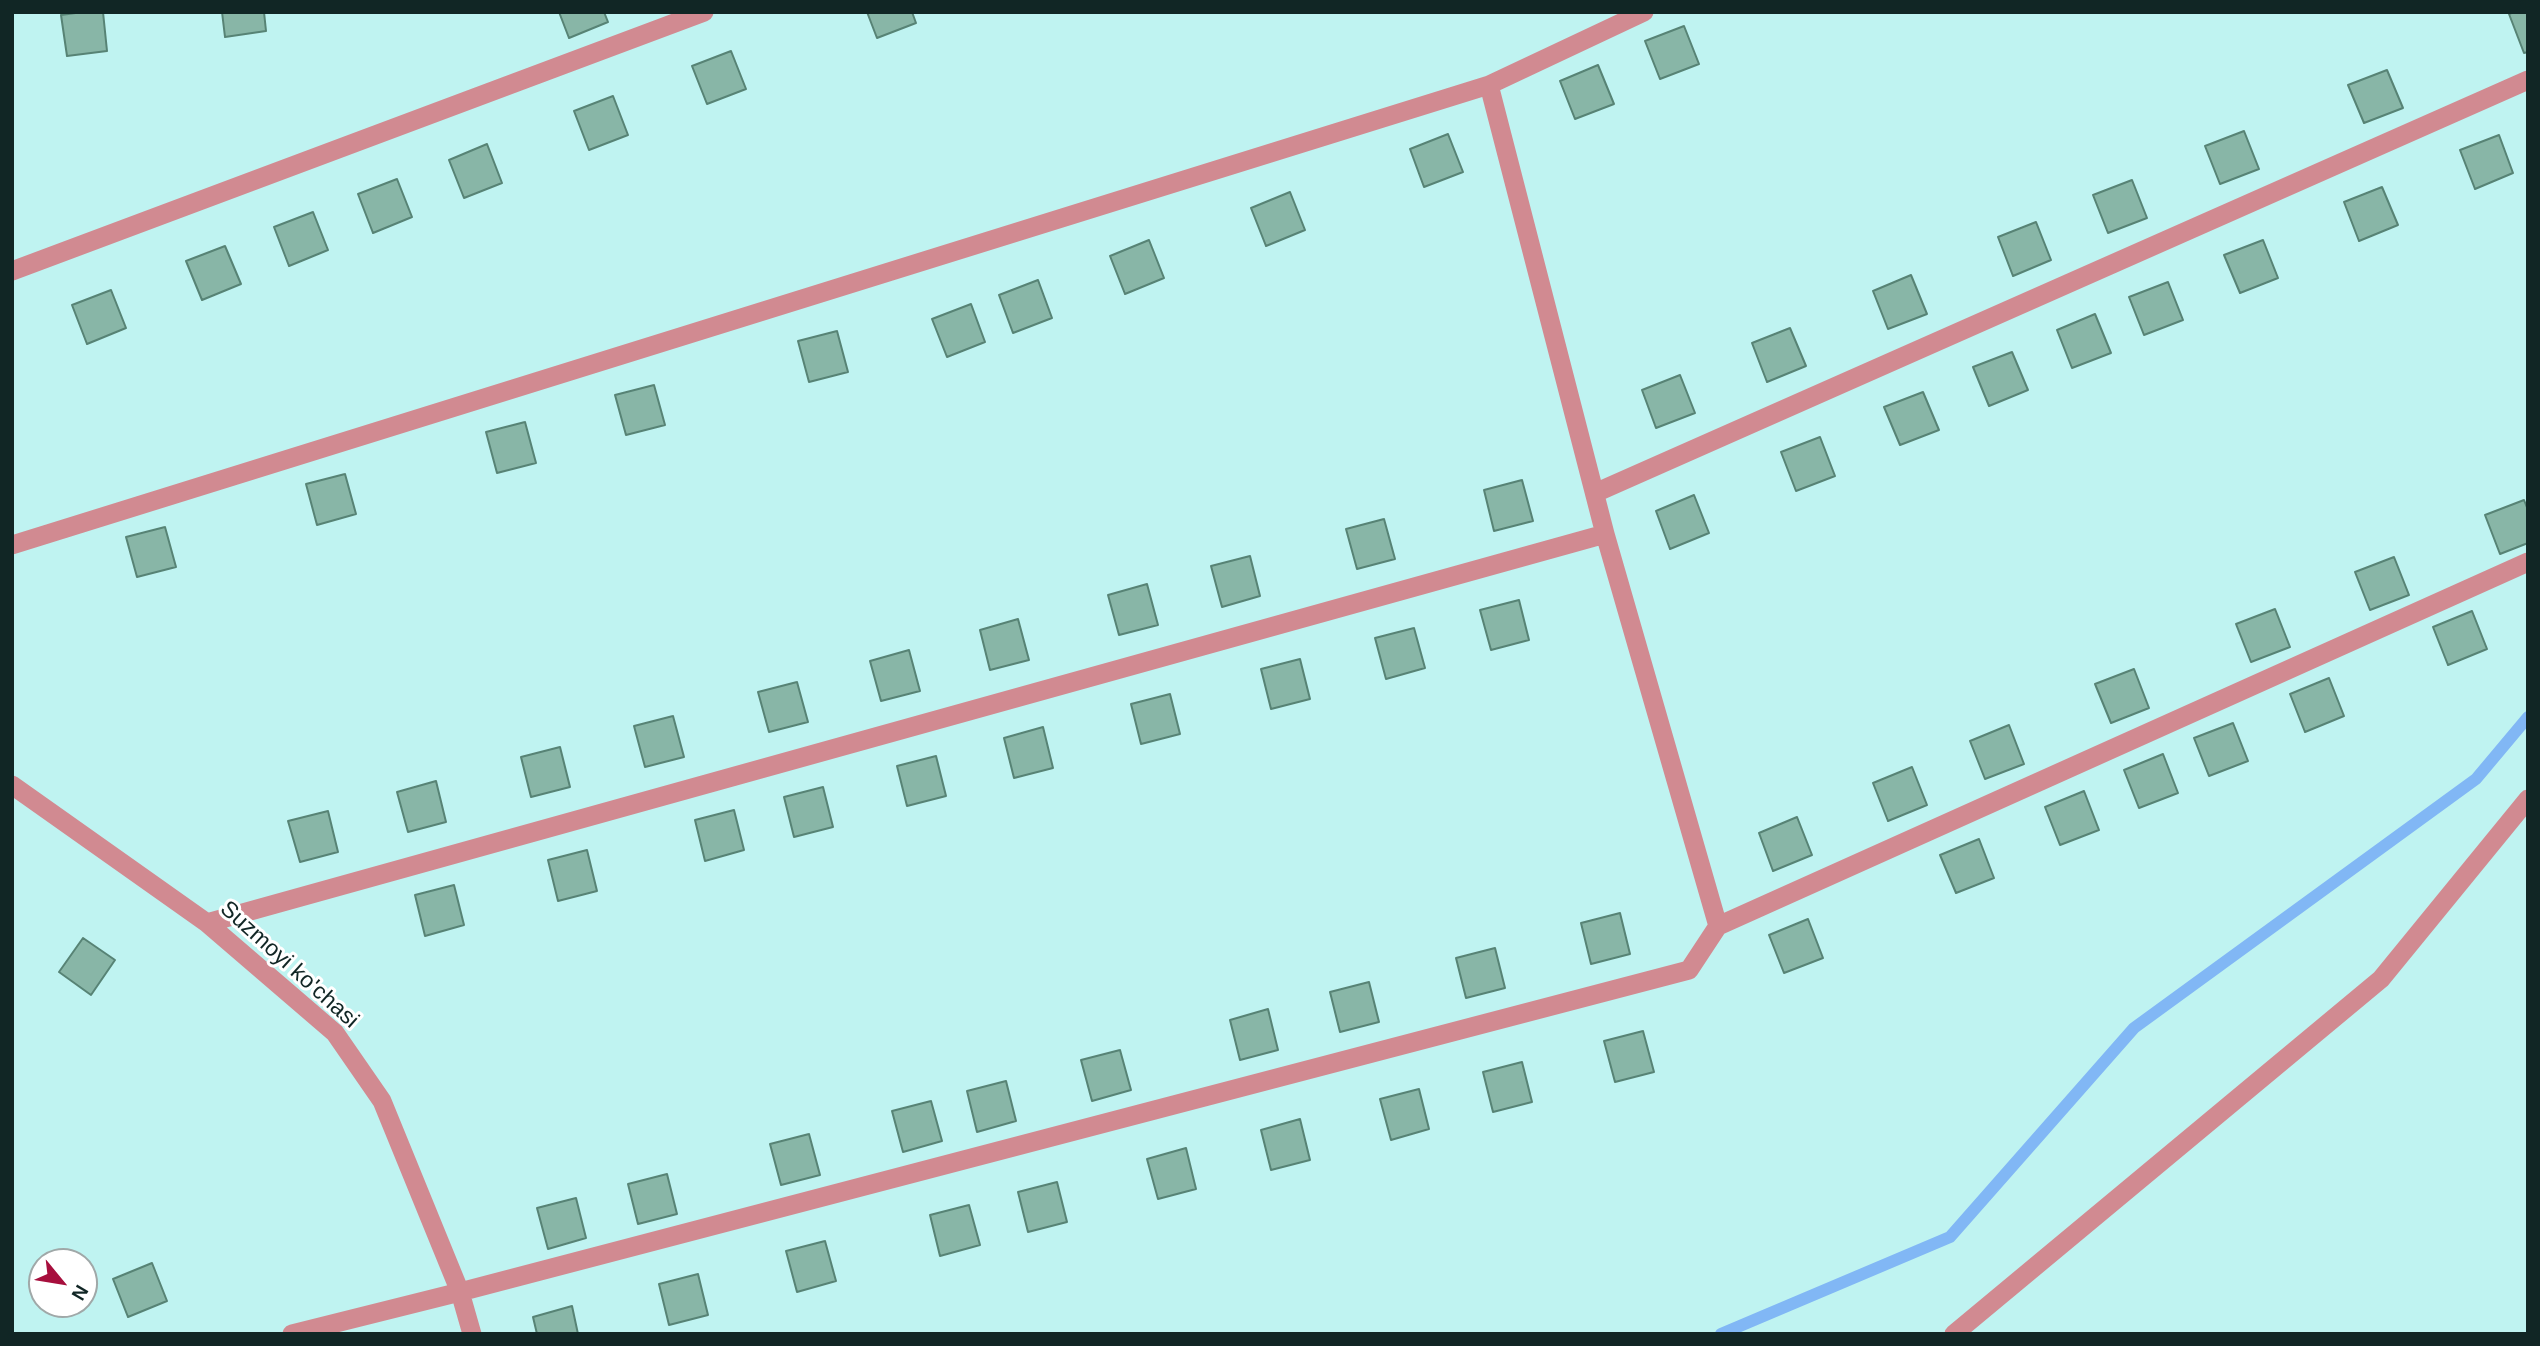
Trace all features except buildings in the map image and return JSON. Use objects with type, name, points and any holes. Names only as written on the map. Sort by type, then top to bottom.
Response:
[{"type":"street","points":[[12,271],[704,12]]},
{"type":"street","points":[[12,545],[1489,86],[1644,12]]},
{"type":"street","points":[[1595,493],[2528,80]]},
{"type":"street","points":[[1489,86],[1605,534],[1718,926]]},
{"type":"street","points":[[207,923],[1605,534]]},
{"type":"street","points":[[292,1334],[1689,970],[1718,926],[2528,562]]},
{"type":"street","name":"Suzmoyi ko'chasi","points":[[12,785],[207,923],[335,1033],[382,1101],[460,1292],[472,1334]]},
{"type":"street","points":[[1954,1334],[2381,979],[2528,799]]},
{"type":"waterway","points":[[1721,1334],[1950,1237],[2134,1028],[2476,779],[2528,717]]}]
